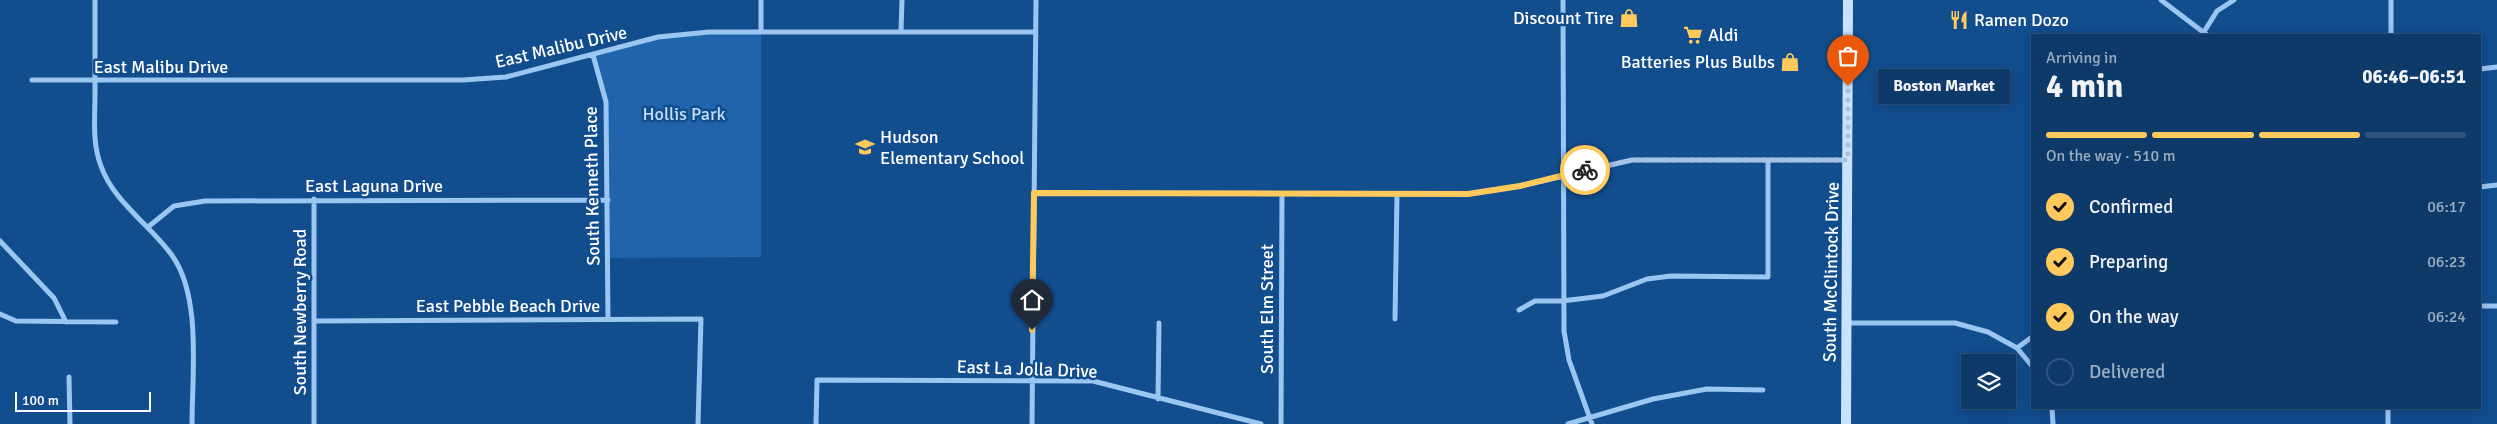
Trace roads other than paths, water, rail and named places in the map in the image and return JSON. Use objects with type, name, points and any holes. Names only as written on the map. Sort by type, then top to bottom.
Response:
[{"type":"main road","name":"South McClintock Drive","points":[[1846,424],[1848,0]]},
{"type":"street","points":[[95,0],[94,140],[101,167],[116,192],[171,254],[183,274],[188,288],[192,319],[192,424]]},
{"type":"street","points":[[761,0],[761,31]]},
{"type":"street","points":[[902,0],[902,31]]},
{"type":"street","points":[[1032,424],[1036,0]]},
{"type":"street","points":[[1563,0],[1562,301],[1569,360],[1592,424]]},
{"type":"street","points":[[2162,0],[2204,34],[2217,11],[2234,0]]},
{"type":"street","points":[[2391,0],[2391,34]]},
{"type":"street","name":"East Malibu Drive","points":[[32,80],[463,80],[506,77],[658,38],[709,32],[1035,32]]},
{"type":"street","name":"South Kenneth Place","points":[[593,55],[606,102],[608,319]]},
{"type":"street","points":[[2481,69],[2497,67]]},
{"type":"street","points":[[1034,193],[1468,194],[1520,186],[1632,160],[1848,160]]},
{"type":"street","points":[[1519,310],[1535,301],[1562,301],[1603,296],[1647,279],[1671,276],[1768,277],[1768,160]]},
{"type":"street","points":[[2481,187],[2497,185]]},
{"type":"street","name":"South Elm Street","points":[[1281,424],[1282,194]]},
{"type":"street","points":[[1395,319],[1397,194]]},
{"type":"street","name":"East Laguna Drive","points":[[148,227],[174,206],[190,202],[314,199],[608,200]]},
{"type":"street","name":"South Newberry Road","points":[[314,199],[314,424]]},
{"type":"street","points":[[0,241],[54,298],[66,322]]},
{"type":"street","points":[[2481,306],[2497,306]]},
{"type":"street","points":[[0,314],[16,321],[116,322]]},
{"type":"street","name":"East Pebble Beach Drive","points":[[314,321],[701,319],[698,424]]},
{"type":"street","points":[[1158,399],[1159,323]]},
{"type":"street","points":[[1846,323],[1955,324],[1988,332],[2017,348],[2031,365]]},
{"type":"street","points":[[2017,348],[2031,339]]},
{"type":"street","points":[[69,377],[70,424]]},
{"type":"street","name":"East La Jolla Drive","points":[[816,424],[817,380],[1093,381],[1261,424]]},
{"type":"street","points":[[1568,424],[1653,399],[1707,389],[1763,390]]},
{"type":"street","points":[[2052,409],[2053,424]]},
{"type":"street","points":[[2388,409],[2388,424]]},
{"type":"place","name":"Discount Tire","points":[[1629,18]]},
{"type":"place","name":"Ramen Dozo","points":[[1959,20]]},
{"type":"place","name":"Aldi","points":[[1693,35]]},
{"type":"place","name":"Batteries Plus Bulbs","points":[[1790,62]]},
{"type":"place","name":"Boston Market","points":[[1848,86]]},
{"type":"place","name":"Hudson Elementary School","points":[[865,147]]},
{"type":"park label","name":"Hollis Park","points":[[684,114]]}]
